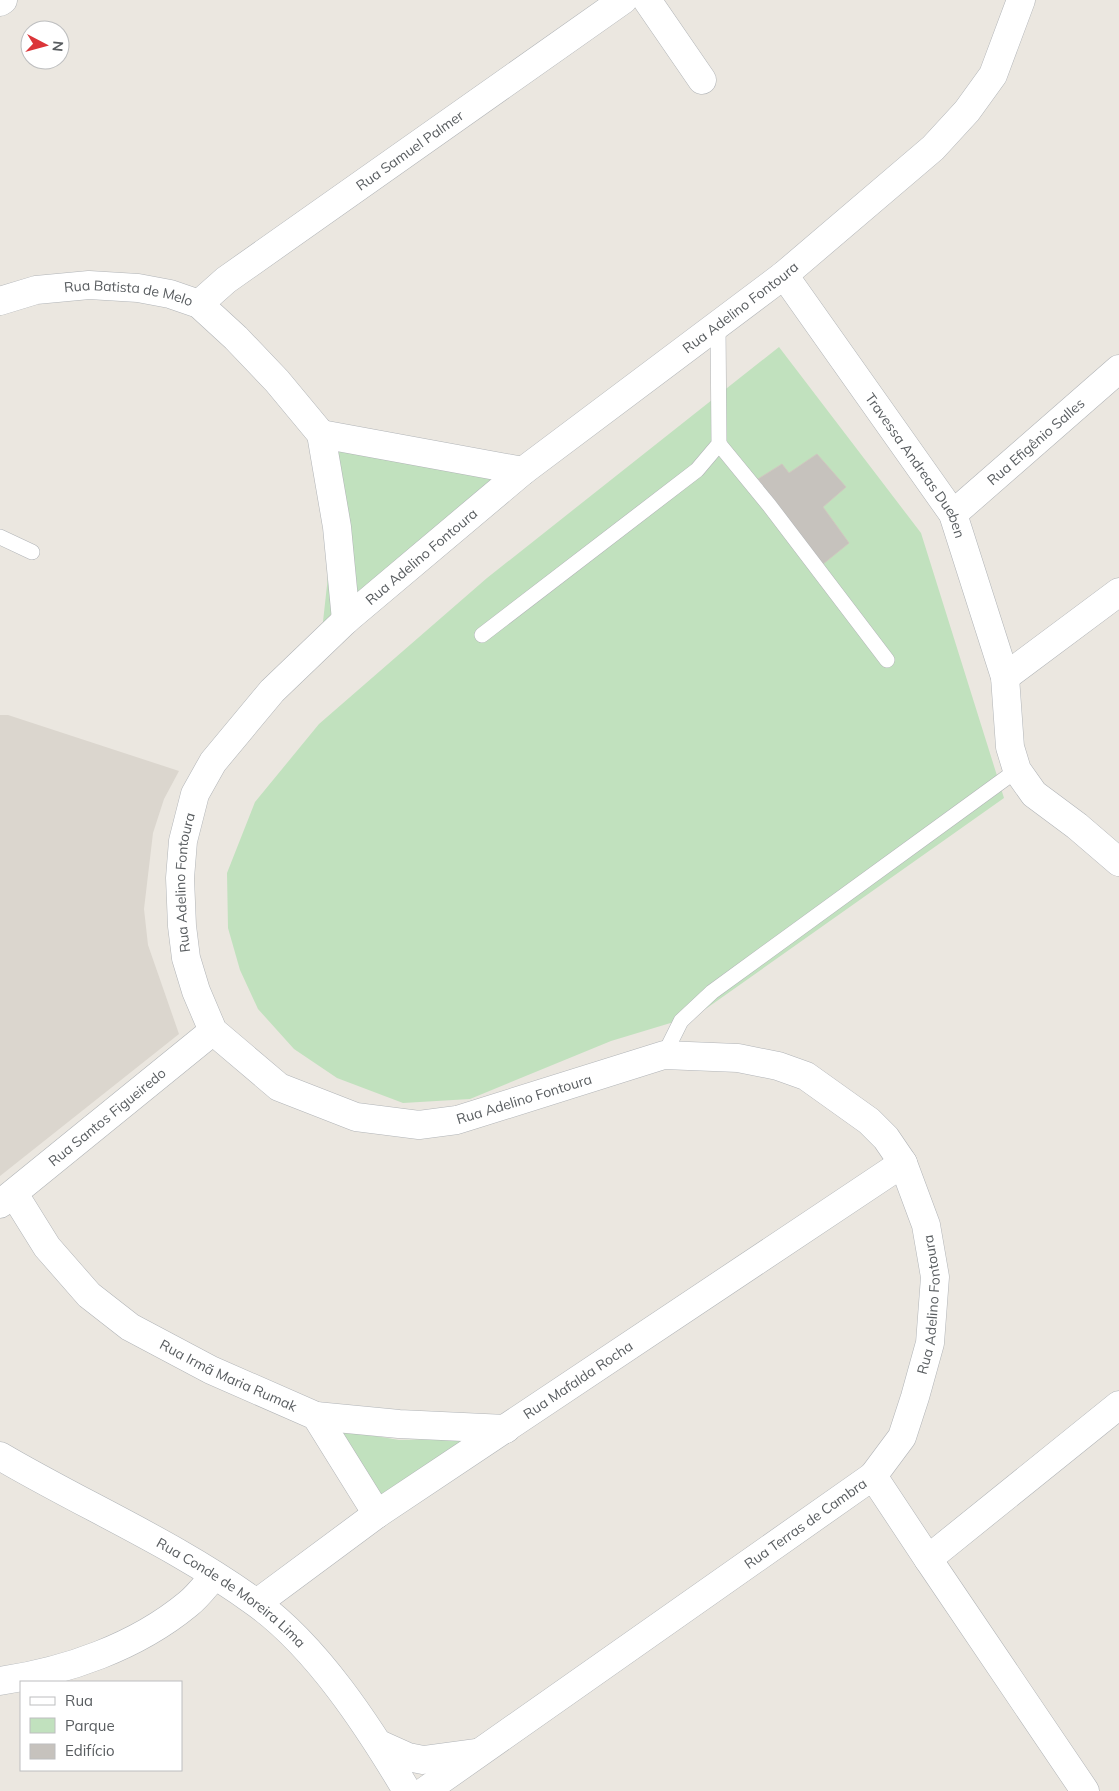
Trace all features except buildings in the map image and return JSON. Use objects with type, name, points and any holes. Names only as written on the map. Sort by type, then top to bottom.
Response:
[{"type":"street","name":"Rua Samuel Palmer","points":[[199,304],[226,280],[623,0]]},
{"type":"street","points":[[647,0],[702,80]]},
{"type":"street","name":"Rua Adelino Fontoura","points":[[873,1476],[902,1437],[930,1343],[935,1287],[933,1258],[926,1225],[902,1163],[886,1138],[869,1121],[806,1076],[778,1066],[738,1058],[664,1056],[458,1120],[419,1125],[356,1117],[279,1087],[214,1031],[196,991],[186,958],[182,926],[180,878],[183,841],[196,794],[213,762],[272,691],[346,620],[523,471],[784,275],[934,148],[967,112],[993,75],[1021,0]]},
{"type":"street","name":"Travessa Andreas Dueben","points":[[784,275],[953,514],[1005,677],[1010,747],[1017,770],[1034,794],[1077,826],[1119,862]]},
{"type":"street","name":"Rua Batista de Melo","points":[[0,301],[36,290],[89,285],[138,288],[170,294],[199,304],[277,381],[321,434],[337,527],[346,620]]},
{"type":"street","name":"Rua Efigênio Salles","points":[[953,514],[1119,369]]},
{"type":"street","points":[[321,434],[523,471]]},
{"type":"street","points":[[1005,677],[1119,592]]},
{"type":"street","name":"Rua Santos Figueiredo","points":[[7,1199],[214,1031]]},
{"type":"street","name":"Rua Mafalda Rocha","points":[[258,1603],[377,1514],[902,1163]]},
{"type":"street","name":"Rua Irmã Maria Rumak","points":[[7,1199],[46,1247],[89,1295],[130,1327],[211,1370],[316,1416],[399,1424],[506,1429]]},
{"type":"street","points":[[928,1559],[1119,1405]]},
{"type":"street","points":[[316,1416],[377,1514]]},
{"type":"street","name":"Rua Conde de Moreira Lima","points":[[0,1456],[55,1489],[132,1528],[258,1603],[296,1639],[331,1679],[379,1744],[407,1791]]},
{"type":"street","name":"Rua Terras de Cambra","points":[[425,1791],[873,1476],[1085,1791]]},
{"type":"street","points":[[0,1681],[51,1671],[109,1651],[152,1630],[182,1608],[214,1576]]},
{"type":"street","name":"Rua Terras de Cambra","points":[[379,1744],[408,1757],[423,1760],[479,1753]]},
{"type":"lane","points":[[718,325],[719,444],[770,505],[887,660]]},
{"type":"lane","points":[[482,635],[697,470],[719,444]]},
{"type":"lane","points":[[0,537],[32,552]]},
{"type":"lane","points":[[664,1056],[681,1021],[712,992],[1017,770]]},
{"type":"shaded area","points":[[0,715],[8,715],[179,771],[164,799],[153,833],[144,909],[148,945],[179,1034],[0,1176]]},
{"type":"green space","points":[[779,347],[921,533],[1004,798],[697,1015],[611,1041],[470,1099],[403,1103],[337,1078],[294,1049],[258,1009],[240,970],[228,928],[227,873],[255,802],[319,724],[487,578]]},
{"type":"green space","points":[[313,445],[526,481],[319,658],[331,549]]},
{"type":"green space","points":[[329,1428],[399,1440],[475,1438],[385,1502]]}]
